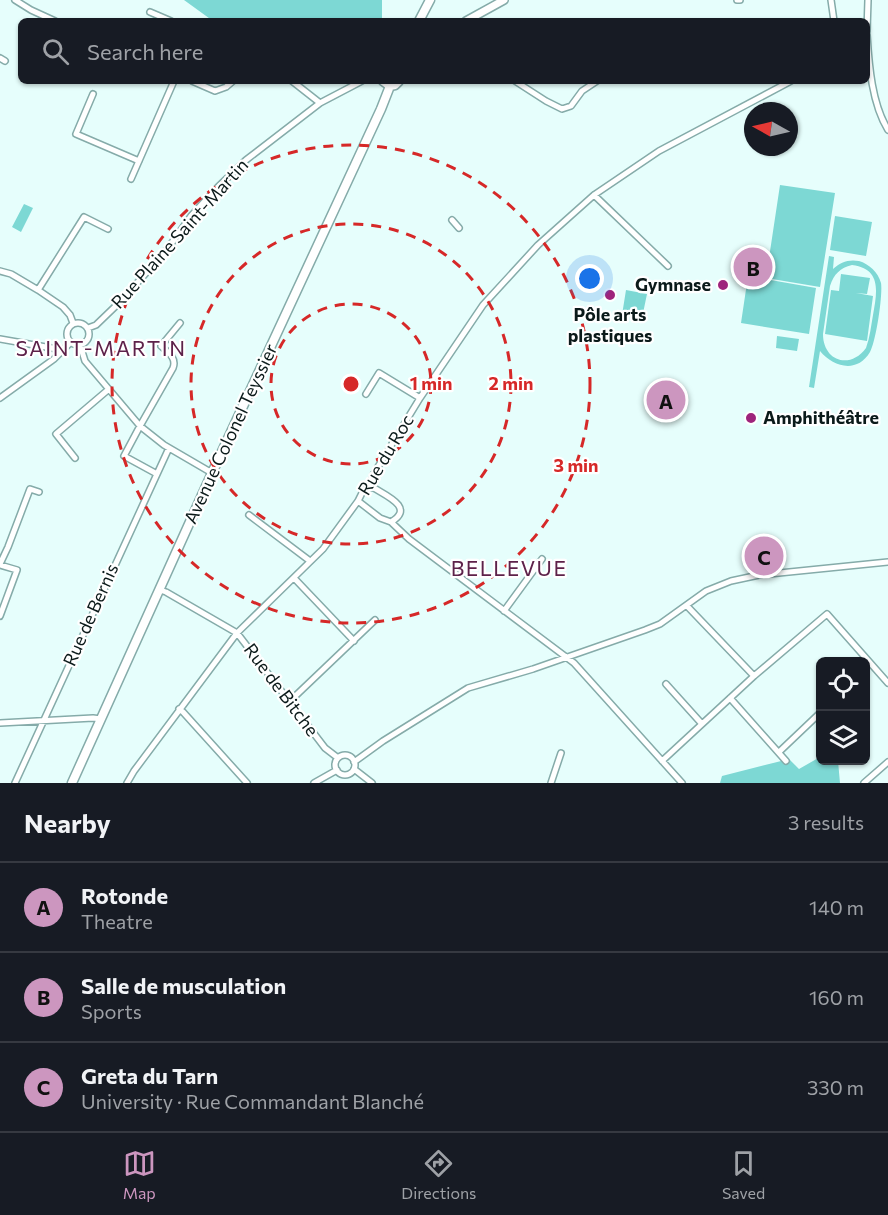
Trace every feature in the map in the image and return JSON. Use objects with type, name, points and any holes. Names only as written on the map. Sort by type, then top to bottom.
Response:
[{"type":"main road","points":[[421,18],[430,0]]},
{"type":"main road","name":"Avenue Colonel Teyssier","points":[[72,783],[381,108],[386,84]]},
{"type":"street","points":[[15,0],[48,18]]},
{"type":"street","points":[[471,18],[504,0]]},
{"type":"street","points":[[831,0],[834,18]]},
{"type":"street","points":[[867,18],[868,0]]},
{"type":"street","points":[[150,12],[164,18]]},
{"type":"street","points":[[870,56],[876,101],[888,130]]},
{"type":"street","points":[[131,179],[173,84]]},
{"type":"street","points":[[199,84],[215,91],[230,84]]},
{"type":"street","points":[[296,84],[320,103]]},
{"type":"street","name":"Rue Plaine Saint-Martin","points":[[80,345],[88,338],[88,328],[96,325],[123,299],[168,248],[191,216],[246,160],[320,103],[356,84]]},
{"type":"street","points":[[520,84],[562,109],[571,106],[582,91],[592,84]]},
{"type":"street","name":"Rue du Roc","points":[[127,783],[179,709],[237,633],[294,578],[339,529],[363,491],[370,487],[374,475],[420,398],[483,306],[538,245],[594,195],[659,151],[785,84]]},
{"type":"street","points":[[93,94],[76,134],[140,161]]},
{"type":"street","points":[[594,195],[668,266]]},
{"type":"street","points":[[38,290],[84,217],[108,229]]},
{"type":"street","points":[[452,220],[459,228]]},
{"type":"street","points":[[0,271],[38,290],[67,311],[73,323]]},
{"type":"street","points":[[73,323],[67,332],[68,340],[80,345],[85,361],[140,426],[169,448],[212,473]]},
{"type":"street","points":[[73,323],[80,323],[88,328]]},
{"type":"street","points":[[157,474],[124,456],[175,364],[171,354],[161,346],[180,323]]},
{"type":"street","points":[[0,339],[63,350]]},
{"type":"street","points":[[0,398],[54,359],[70,342]]},
{"type":"street","points":[[366,394],[379,373],[420,398]]},
{"type":"street","points":[[75,458],[56,434],[109,389]]},
{"type":"street","name":"Rue de Bernis","points":[[15,783],[169,448]]},
{"type":"street","points":[[370,487],[399,506],[401,511],[399,517],[391,522]]},
{"type":"street","points":[[0,616],[16,570],[0,565],[30,489],[39,492]]},
{"type":"street","points":[[358,501],[380,518],[391,522],[504,611],[567,657],[682,783]]},
{"type":"street","points":[[249,515],[310,561]]},
{"type":"street","points":[[504,611],[542,559]]},
{"type":"street","points":[[354,762],[382,741],[468,688],[533,669],[660,624],[706,591],[731,581],[888,562]]},
{"type":"street","points":[[294,578],[354,641]]},
{"type":"street","name":"Rue de Bitche","points":[[160,590],[237,633],[325,748],[338,758]]},
{"type":"street","points":[[687,606],[754,676]]},
{"type":"street","points":[[662,761],[754,676],[827,614],[888,683]]},
{"type":"street","points":[[289,702],[375,620]]},
{"type":"street","points":[[666,684],[702,724]]},
{"type":"street","points":[[730,698],[786,761]]},
{"type":"street","points":[[179,709],[247,783]]},
{"type":"street","points":[[779,752],[816,717]]},
{"type":"street","points":[[0,723],[101,719]]},
{"type":"street","points":[[551,783],[561,753]]},
{"type":"street","points":[[344,755],[351,757],[354,762],[354,769],[345,777],[337,770],[338,758],[344,755]]},
{"type":"street","points":[[864,783],[888,762]]},
{"type":"street","points":[[354,769],[372,783]]},
{"type":"street","points":[[314,783],[337,770]]},
{"type":"shaded area","points":[[184,0],[382,0],[382,18],[209,18]]},
{"type":"shaded area","points":[[780,185],[835,193],[820,287],[766,278]]},
{"type":"shaded area","points":[[24,204],[33,208],[21,232],[12,227]]},
{"type":"shaded area","points":[[835,216],[872,222],[866,256],[830,250]]},
{"type":"shaded area","points":[[829,256],[834,257],[833,269],[848,261],[863,262],[870,266],[881,283],[879,318],[870,352],[859,363],[845,366],[831,361],[820,351],[814,388],[809,387]],"holes":[[[852,265],[862,267],[873,277],[876,290],[866,348],[853,359],[838,359],[827,351],[823,334],[830,286],[833,278],[844,268]]]},
{"type":"shaded area","points":[[841,274],[870,278],[867,294],[856,293],[873,296],[867,341],[825,334],[831,290],[839,291]]},
{"type":"shaded area","points":[[748,276],[816,288],[809,334],[741,323]]},
{"type":"shaded area","points":[[626,290],[647,294],[642,318],[622,315]]},
{"type":"shaded area","points":[[777,336],[799,339],[797,351],[776,348]]},
{"type":"shaded area","points":[[789,759],[799,769],[816,759],[816,765],[838,765],[840,783],[720,783],[722,776]]},
{"type":"place","name":"Salle de musculation","points":[[753,267]]},
{"type":"place","name":"Gymnase","points":[[723,285]]},
{"type":"place","name":"Pôle arts plastiques","points":[[610,295]]},
{"type":"place","name":"Rotonde","points":[[666,400]]},
{"type":"place","name":"Amphithéâtre","points":[[751,418]]},
{"type":"place","name":"Greta du Tarn","points":[[764,556]]},
{"type":"district","name":"SAINT-MARTIN","points":[[101,349]]},
{"type":"district","name":"BELLEVUE","points":[[509,569]]}]
